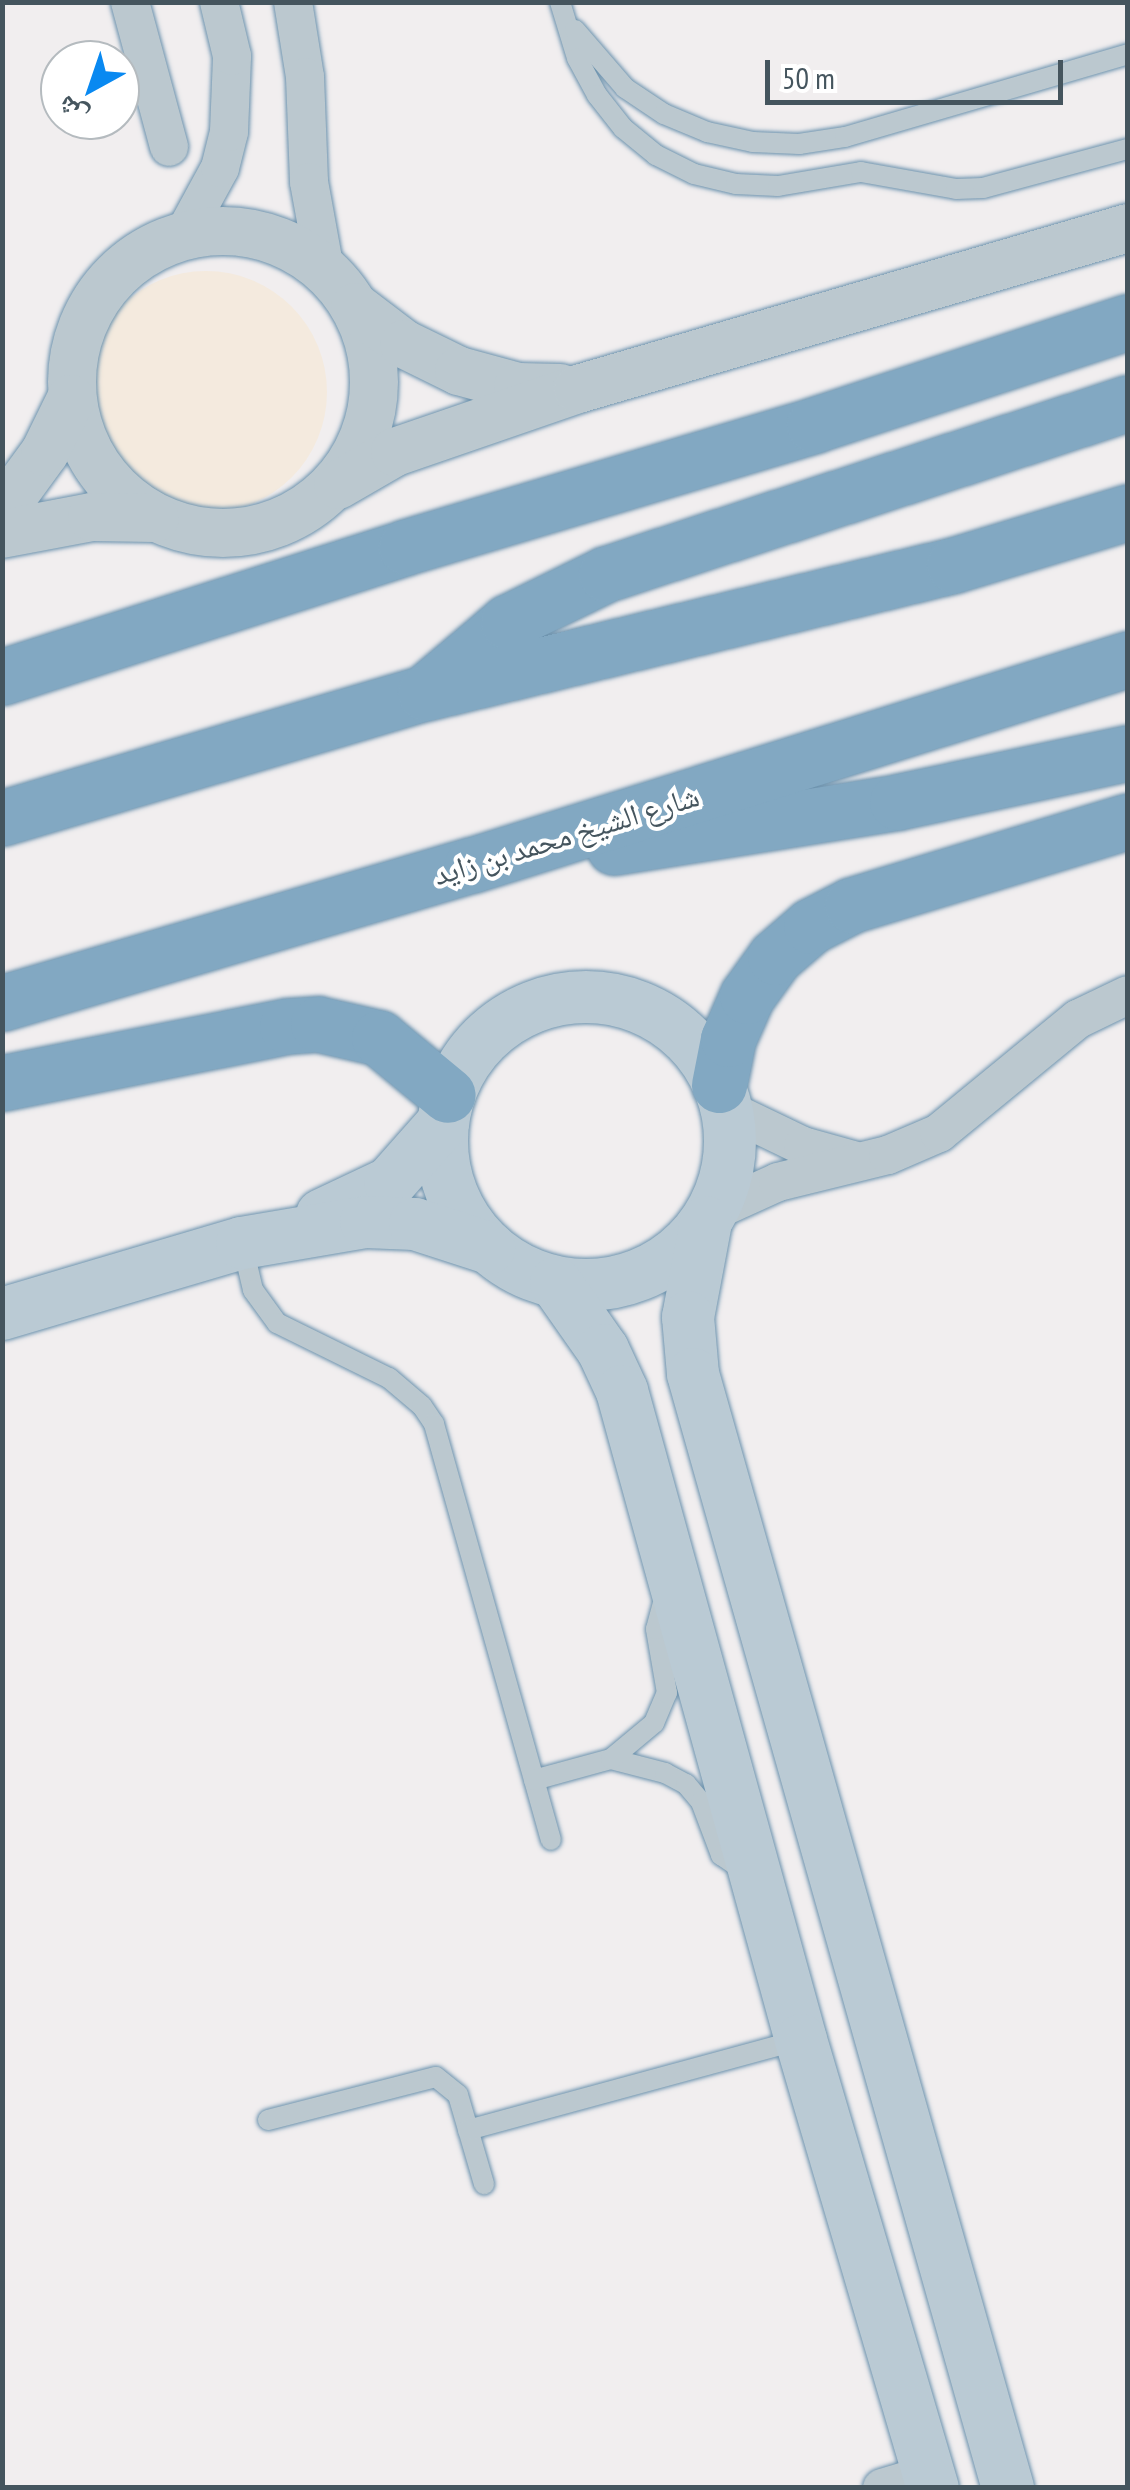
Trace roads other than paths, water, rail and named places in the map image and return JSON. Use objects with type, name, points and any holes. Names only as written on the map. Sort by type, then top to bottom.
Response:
[{"type":"highway","points":[[2,676],[406,547],[814,425],[1128,322]]},
{"type":"highway","points":[[425,693],[508,622],[572,588],[1128,403]]},
{"type":"highway","points":[[2,818],[425,693],[954,564],[1128,512]]},
{"type":"highway","name":"شارع الشيخ محمد بن زايد","points":[[2,1004],[472,865],[1128,659]]},
{"type":"highway","points":[[472,865],[686,838],[897,802],[1128,753]]},
{"type":"highway","points":[[722,1097],[728,1039],[747,996],[774,957],[811,926],[852,904],[1128,821]]},
{"type":"highway","points":[[2,1083],[287,1026],[318,1024],[379,1038],[446,1109]]},
{"type":"main road","points":[[2,1314],[251,1241],[376,1192],[404,1170],[446,1109],[468,1056],[499,1025],[537,1005],[580,997],[624,1002],[663,1020],[696,1048],[722,1097],[729,1162],[709,1217],[688,1317],[693,1374],[866,1997],[1008,2488]]},
{"type":"main road","points":[[446,1109],[444,1170],[460,1212],[489,1248],[520,1270],[556,1283],[608,1283],[657,1268],[684,1248],[709,1217]]},
{"type":"main road","points":[[251,1241],[366,1222],[399,1222],[489,1248]]},
{"type":"main road","points":[[556,1283],[614,1370],[674,1572],[801,2040],[915,2483]]},
{"type":"main road","points":[[756,1877],[775,1870],[798,1876],[866,1997]]},
{"type":"street","points":[[130,2],[169,147]]},
{"type":"street","points":[[184,234],[220,168],[229,132],[232,56],[218,2]]},
{"type":"street","points":[[293,2],[305,77],[309,182],[325,270]]},
{"type":"street","points":[[2,534],[92,517],[154,518],[200,532],[248,532],[292,518],[395,452],[578,389],[1128,228]]},
{"type":"street","points":[[154,518],[114,488],[85,447],[71,399],[74,345],[97,296],[135,257],[184,234],[234,230],[283,242],[325,270],[355,307],[404,344],[458,372],[518,387],[578,389]]},
{"type":"street","points":[[331,490],[360,450],[374,403],[372,354],[355,307]]},
{"type":"street","points":[[2,511],[45,452],[71,399]]},
{"type":"street","points":[[709,1217],[778,1182],[888,1155],[939,1134],[1078,1019],[1128,995]]},
{"type":"street","points":[[722,1097],[803,1146],[855,1161]]},
{"type":"lane","points":[[563,9],[592,55],[625,88],[664,114],[707,132],[752,142],[799,144],[845,137],[1128,54]]},
{"type":"lane","points":[[563,9],[577,58],[596,95],[623,128],[656,154],[694,174],[736,184],[778,186],[861,172],[956,189],[983,188],[1128,149]]},
{"type":"lane","points":[[251,1241],[253,1290],[276,1323],[388,1378],[422,1406],[434,1424],[551,1840]]},
{"type":"lane","points":[[534,1780],[611,1759],[654,1724],[665,1703],[666,1681],[656,1622],[674,1572]]},
{"type":"lane","points":[[611,1759],[665,1773],[686,1784],[701,1802],[721,1856],[735,1868],[756,1877]]},
{"type":"lane","points":[[468,2130],[801,2040]]},
{"type":"lane","points":[[268,2120],[427,2076],[453,2086],[484,2184]]}]
